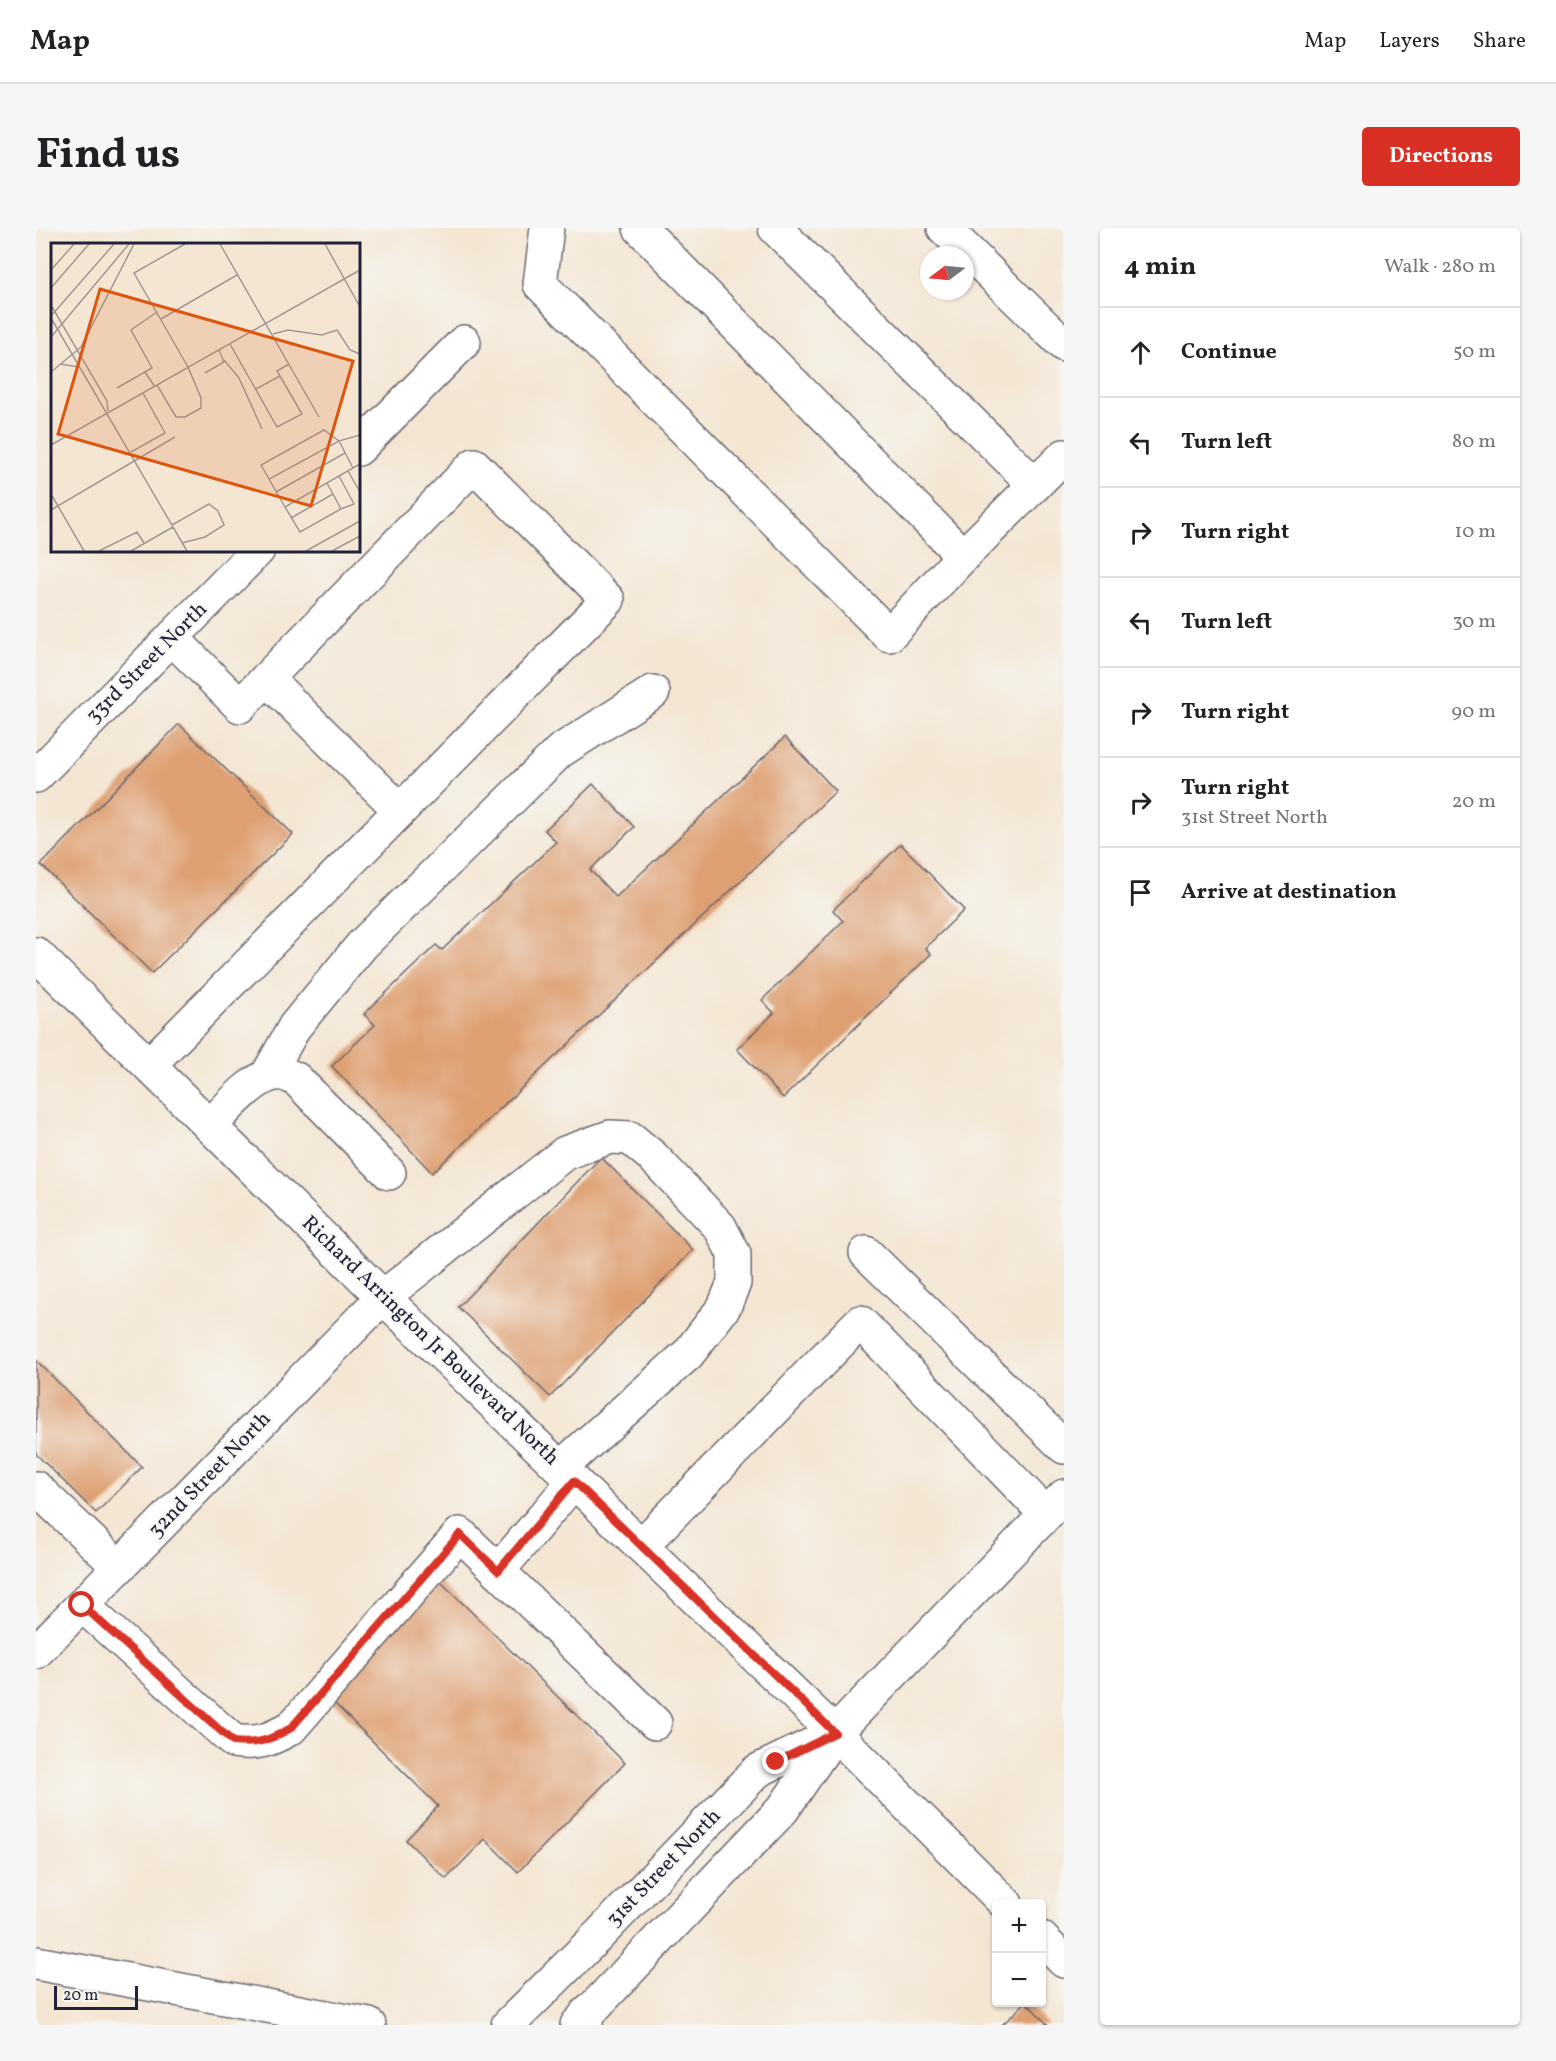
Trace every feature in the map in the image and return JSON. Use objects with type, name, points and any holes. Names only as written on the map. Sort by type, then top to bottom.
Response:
[{"type":"main road","points":[[547,228],[540,285],[889,635],[963,556],[1064,456]]},
{"type":"main road","points":[[640,228],[963,556]]},
{"type":"main road","points":[[775,228],[1035,485]]},
{"type":"main road","points":[[944,228],[1064,345]]},
{"type":"main road","points":[[360,447],[464,342]]},
{"type":"main road","points":[[149,1065],[608,600],[474,465],[240,706],[172,638]]},
{"type":"main road","name":"33rd Street North","points":[[36,776],[256,552]]},
{"type":"main road","points":[[267,679],[400,810]]},
{"type":"main road","points":[[267,1076],[295,1026],[362,945],[560,751],[653,692]]},
{"type":"main road","name":"Richard Arrington Jr Boulevard North","points":[[36,954],[383,1297],[835,1733],[1001,1899]]},
{"type":"main road","points":[[210,1126],[249,1087],[267,1076],[282,1074],[296,1079],[389,1173]]},
{"type":"main road","name":"32nd Street North","points":[[36,1652],[383,1297],[565,1153],[610,1137],[630,1138],[653,1157],[720,1227],[734,1254],[734,1283],[724,1307],[688,1354],[567,1474],[498,1571]]},
{"type":"main road","points":[[866,1253],[1064,1447]]},
{"type":"main road","points":[[641,1546],[860,1322],[1055,1505]]},
{"type":"main road","points":[[36,1488],[119,1567]]},
{"type":"main road","name":"31st Street North","points":[[583,2022],[783,1809],[835,1733],[1055,1505]]},
{"type":"main road","points":[[82,1605],[233,1742],[249,1744],[272,1739],[291,1728],[460,1534],[656,1723]]},
{"type":"main road","name":"31st Street North","points":[[508,2025],[600,1934],[757,1771],[835,1733]]},
{"type":"main road","points":[[1046,1943],[1064,1961]]},
{"type":"main road","points":[[36,1963],[369,2025]]},
{"type":"building","points":[[179,724],[293,834],[152,973],[41,865]]},
{"type":"building","points":[[785,737],[836,791],[432,1173],[332,1066],[375,1025],[364,1014],[436,945],[442,950],[556,842],[545,830],[593,784],[634,827],[590,870],[616,897]]},
{"type":"building","points":[[901,844],[964,910],[925,948],[931,954],[783,1098],[737,1049],[774,1013],[762,1000],[843,921],[833,910]]},
{"type":"building","points":[[601,1157],[693,1250],[550,1397],[458,1307]]},
{"type":"building","points":[[36,1360],[142,1467],[96,1513],[36,1454]]},
{"type":"building","points":[[438,1579],[625,1763],[518,1872],[485,1839],[446,1879],[406,1840],[438,1806],[325,1694]]},
{"type":"building","points":[[1021,2007],[1031,2007],[1048,2025],[1002,2025]]},
{"type":"route","points":[[82,1605],[233,1742],[249,1744],[272,1739],[291,1728],[460,1534],[498,1571],[574,1481],[835,1733],[776,1762]]}]
